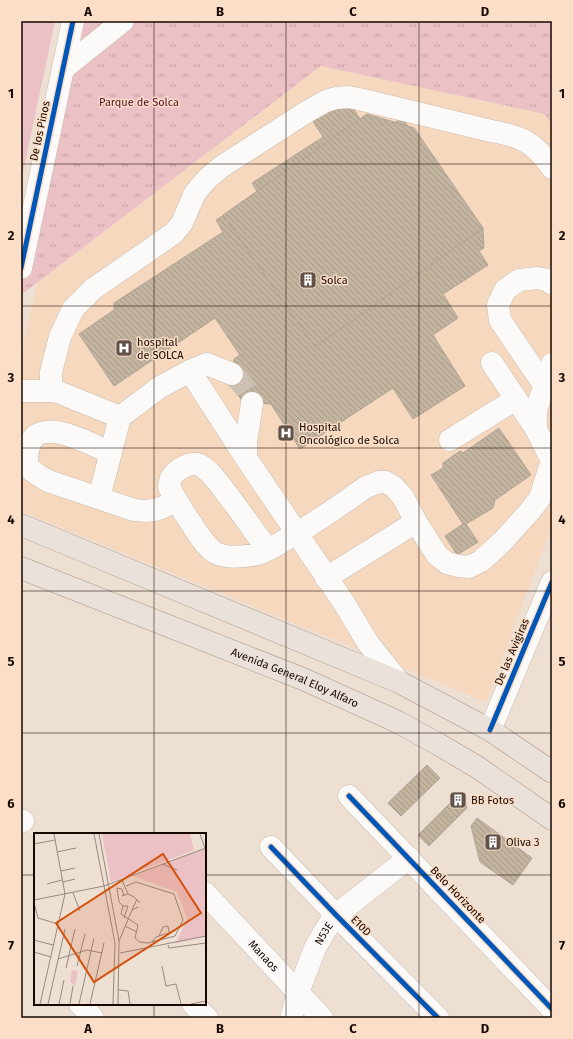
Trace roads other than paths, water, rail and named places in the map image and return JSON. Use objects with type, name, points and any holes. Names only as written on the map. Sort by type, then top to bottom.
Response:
[{"type":"main road","points":[[21,525],[399,682],[490,730],[552,772]]},
{"type":"main road","name":"Avenida General Eloy Alfaro","points":[[21,568],[303,679],[398,722],[477,767],[552,819]]},
{"type":"street","name":"De los Pinos","points":[[21,268],[73,21]]},
{"type":"street","points":[[65,59],[102,21]]},
{"type":"street","points":[[65,59],[123,21]]},
{"type":"street","points":[[51,391],[51,372],[60,338],[73,309],[93,289],[174,233],[182,223],[195,193],[206,180],[221,167],[326,101],[348,97],[491,131],[510,134],[530,143],[548,161],[552,168]]},
{"type":"street","points":[[544,386],[500,320],[498,305],[505,290],[519,280],[538,278],[547,280],[552,284]]},
{"type":"street","points":[[268,550],[220,485],[205,468],[198,464],[193,464],[176,472],[172,477],[169,487],[176,501],[204,542],[214,552],[224,556],[247,556],[262,553],[268,550],[297,534],[366,487],[379,482],[386,482],[394,487],[403,497],[416,522],[437,555],[447,563],[459,566],[469,567],[480,561],[502,542],[530,512],[546,500],[552,461],[536,429],[492,363]]},
{"type":"street","points":[[98,498],[120,417],[160,387],[207,364],[232,374]]},
{"type":"street","points":[[536,429],[536,410],[552,364]]},
{"type":"street","points":[[190,371],[246,458],[344,603],[368,643],[399,682]]},
{"type":"street","points":[[21,391],[58,392],[120,417]]},
{"type":"street","points":[[450,440],[516,399]]},
{"type":"street","points":[[246,458],[246,442],[252,403]]},
{"type":"street","points":[[111,453],[75,437],[55,432],[42,433],[34,437],[26,458],[28,467],[48,481],[134,510],[146,512],[159,509],[176,501]]},
{"type":"street","points":[[326,578],[416,522]]},
{"type":"street","name":"De las Avigiras","points":[[490,730],[552,582]]},
{"type":"street","name":"Belo Horizonte","points":[[349,796],[552,1009]]},
{"type":"street","name":"E10D","points":[[271,847],[438,1018]]},
{"type":"street","name":"N53E","points":[[291,1018],[298,993],[316,948],[336,915],[409,858]]},
{"type":"street","name":"Manaos","points":[[206,894],[322,1018]]},
{"type":"street","points":[[81,1005],[93,1018]]},
{"type":"street","points":[[194,1005],[207,1018]]},
{"type":"tunnel","points":[[232,374],[245,387],[252,403]]},
{"type":"place","name":"Solca","points":[[308,280]]},
{"type":"place","name":"hospital de SOLCA","points":[[124,348]]},
{"type":"place","name":"Hospital Oncológico de Solca","points":[[286,433]]},
{"type":"place","name":"BB Fotos","points":[[458,800]]},
{"type":"place","name":"Oliva 3","points":[[493,842]]},
{"type":"park label","name":"Parque de Solca","points":[[139,102]]}]
